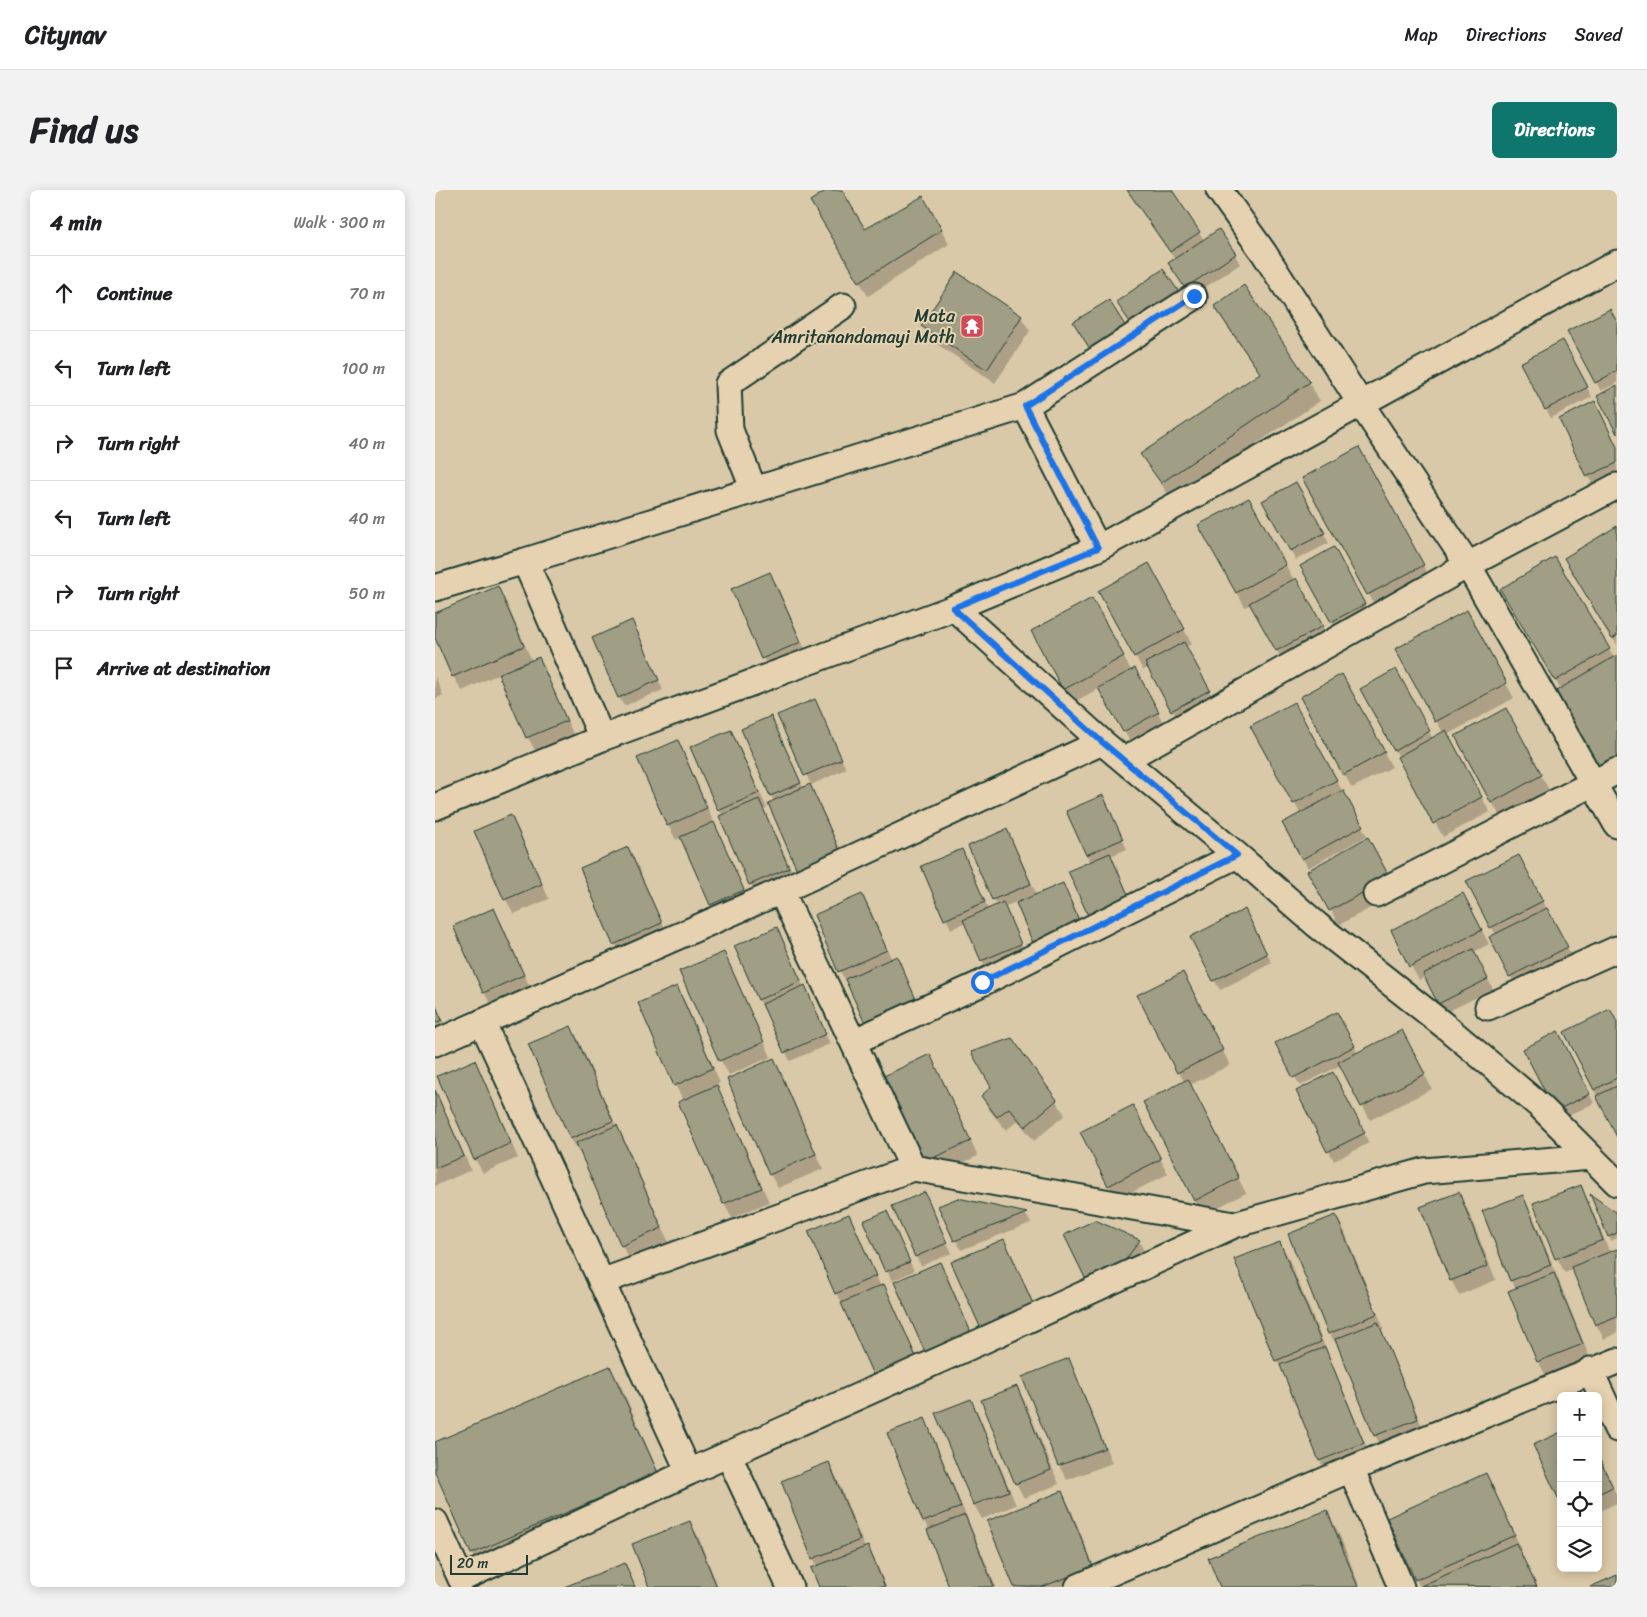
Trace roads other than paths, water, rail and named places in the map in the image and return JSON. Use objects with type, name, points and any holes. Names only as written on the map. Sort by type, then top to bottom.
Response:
[{"type":"street","points":[[1219,190],[1263,253],[1469,565],[1617,825]]},
{"type":"street","points":[[435,807],[601,738],[953,608],[1098,548],[1617,264]]},
{"type":"street","points":[[435,588],[1025,406],[1194,296]]},
{"type":"street","points":[[754,490],[730,430],[728,384],[843,306]]},
{"type":"street","points":[[1025,406],[1098,548]]},
{"type":"street","points":[[1125,760],[1469,565],[1617,486]]},
{"type":"street","points":[[525,561],[601,738]]},
{"type":"street","points":[[953,608],[1102,742],[1317,925],[1445,1026],[1541,1107],[1617,1183]]},
{"type":"street","points":[[435,1043],[781,891],[1102,742]]},
{"type":"street","points":[[1376,894],[1617,771]]},
{"type":"street","points":[[853,1042],[982,982],[1237,855]]},
{"type":"street","points":[[781,891],[913,1168]]},
{"type":"street","points":[[1488,1007],[1617,950]]},
{"type":"street","points":[[482,1022],[689,1472]]},
{"type":"street","points":[[435,1522],[452,1583],[728,1454],[982,1341],[1234,1225],[1424,1171],[1591,1157]]},
{"type":"street","points":[[601,1282],[913,1168],[1234,1225]]},
{"type":"street","points":[[1081,1586],[1351,1469],[1617,1361]]},
{"type":"street","points":[[1591,1370],[1617,1428]]},
{"type":"street","points":[[728,1454],[790,1587]]},
{"type":"street","points":[[1351,1469],[1401,1587]]},
{"type":"place","name":"Mata Amritanandamayi Math","points":[[972,326]]}]
